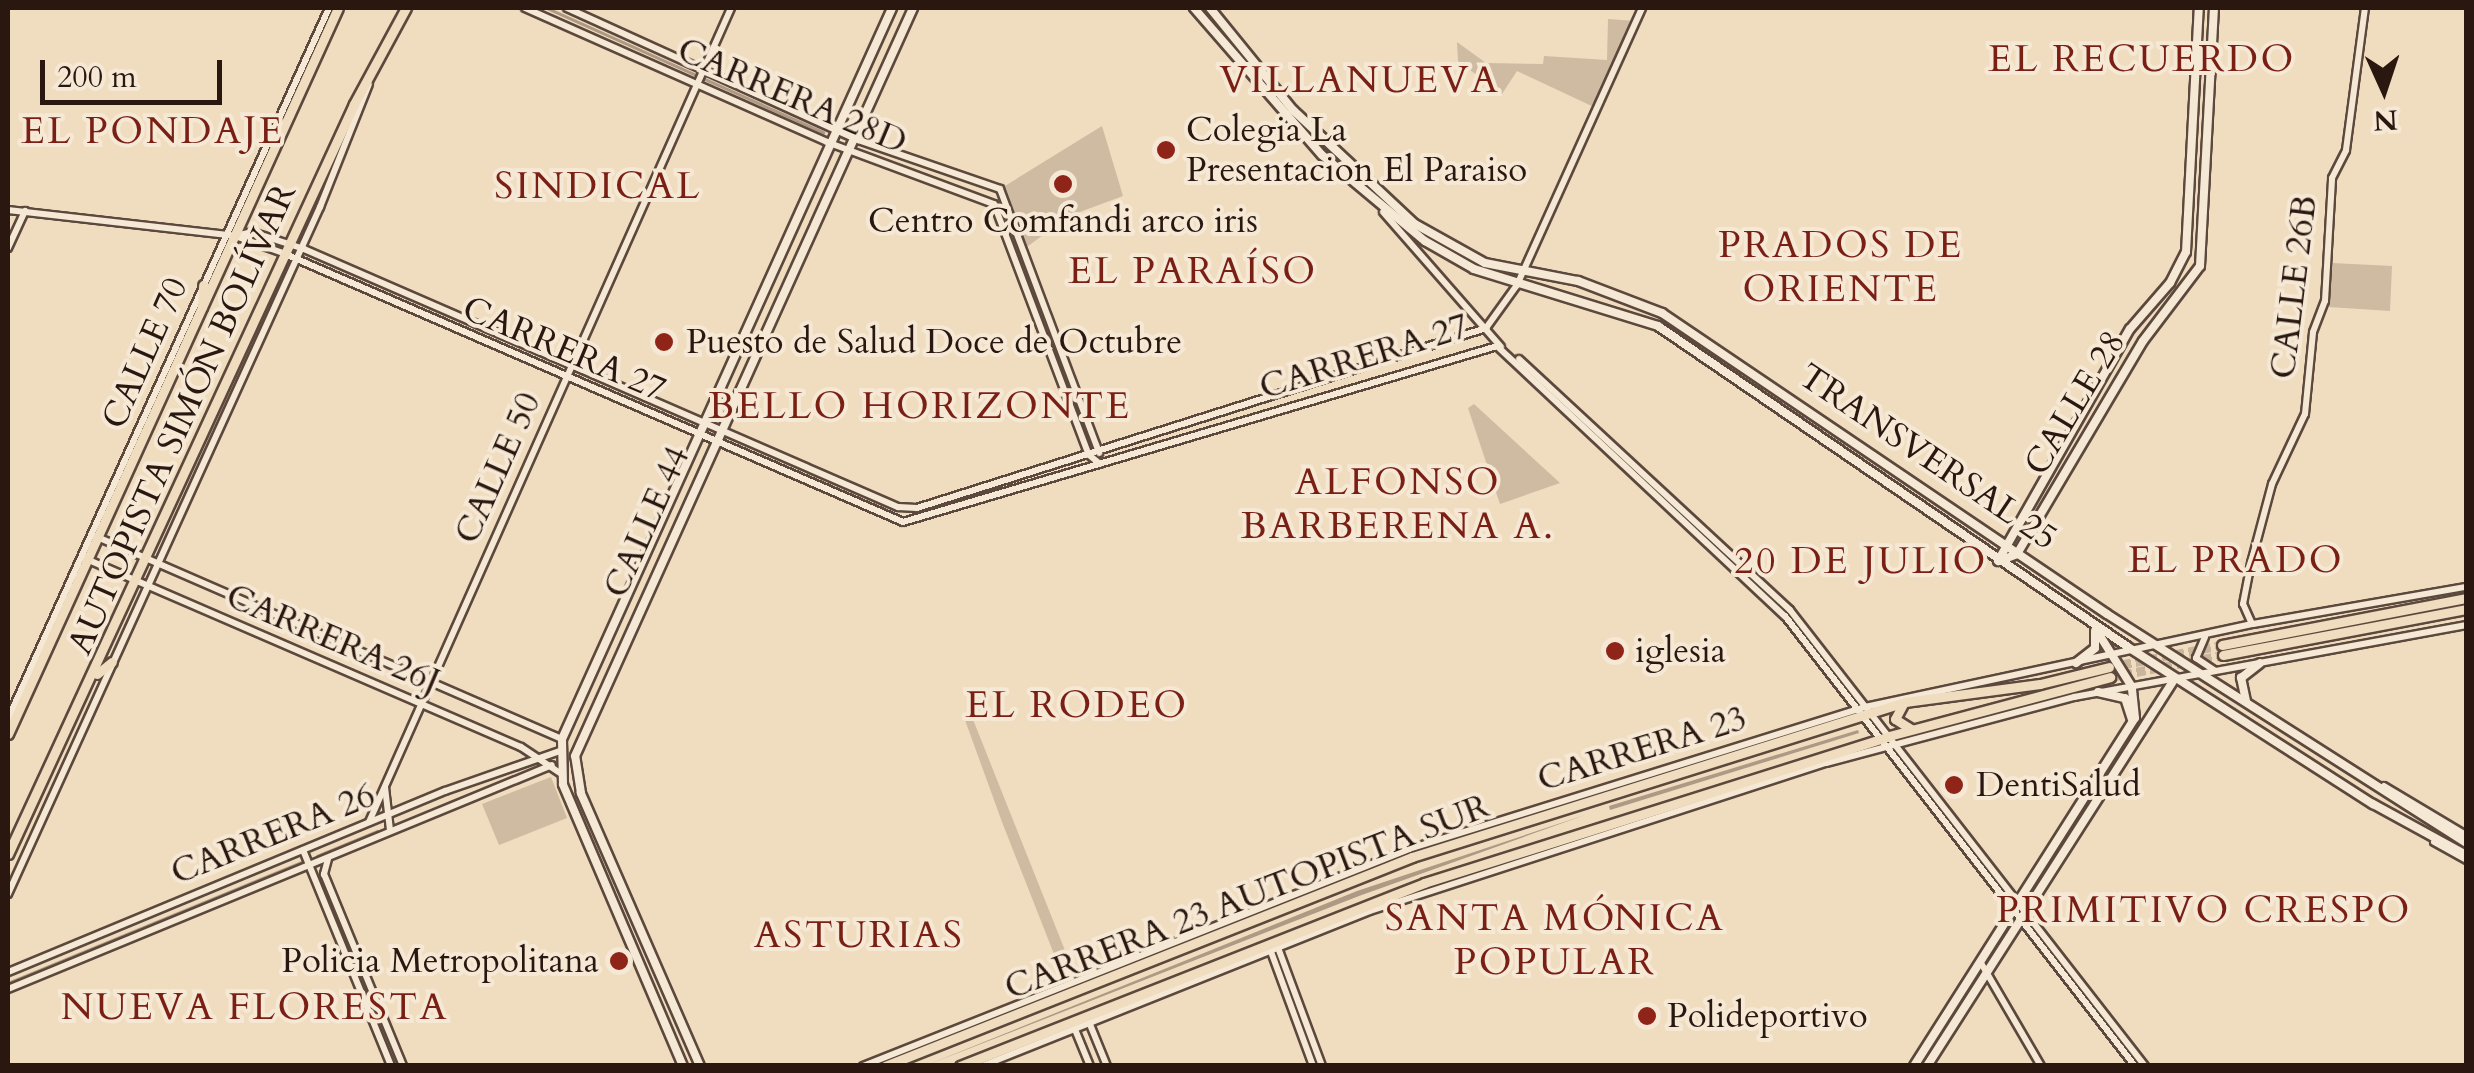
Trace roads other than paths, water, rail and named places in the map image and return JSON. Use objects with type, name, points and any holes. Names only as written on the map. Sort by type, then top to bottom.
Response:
[{"type":"main road","name":"AUTOPISTA SIMÓN BOLÍVAR","points":[[9,725],[202,313],[221,270],[230,236],[338,8]]},
{"type":"main road","name":"AUTOPISTA SIMÓN BOLÍVAR","points":[[8,854],[118,624],[144,583],[253,327],[291,258],[372,73],[406,8]]},
{"type":"main road","name":"CALLE 44","points":[[684,1066],[560,773],[562,739],[892,8]]},
{"type":"main road","name":"CALLE 44","points":[[699,1063],[577,780],[575,756],[713,441],[913,8]]},
{"type":"main road","points":[[1194,8],[1272,102],[1388,209]]},
{"type":"main road","points":[[1210,8],[1294,110],[1388,209]]},
{"type":"main road","points":[[2199,8],[2190,176],[2206,177],[2214,8]]},
{"type":"main road","points":[[290,92],[302,85]]},
{"type":"main road","name":"CALLE 28","points":[[1998,561],[2135,320],[2170,283],[2186,252],[2190,176]]},
{"type":"main road","name":"CALLE 28","points":[[2019,550],[2143,340],[2200,266],[2206,177]]},
{"type":"main road","name":"TRANSVERSAL 25","points":[[1388,209],[1470,256],[1624,295],[1662,313],[2008,542],[2157,646],[2466,839]]},
{"type":"main road","name":"TRANSVERSAL 25","points":[[1388,209],[1458,261],[1517,284],[1658,326],[2178,680],[2466,858]]},
{"type":"main road","points":[[202,313],[203,284],[221,270]]},
{"type":"main road","points":[[260,313],[275,303]]},
{"type":"main road","points":[[253,327],[256,347]]},
{"type":"main road","points":[[1998,561],[2019,550]]},
{"type":"main road","points":[[631,586],[646,592]]},
{"type":"main road","points":[[2222,650],[2466,598]]},
{"type":"main road","points":[[2356,624],[2466,609]]},
{"type":"main road","name":"TRANSVERSAL 25","points":[[2085,618],[2118,655],[2132,687]]},
{"type":"main road","points":[[118,624],[119,645]]},
{"type":"main road","points":[[2076,663],[2096,646],[2093,626]]},
{"type":"main road","points":[[95,676],[112,662]]},
{"type":"main road","points":[[2248,704],[2240,681],[2260,663]]},
{"type":"main road","name":"CARRERA 23","points":[[1863,712],[1905,702],[2109,672],[1912,729],[1888,741]]},
{"type":"main road","points":[[1927,1066],[2178,680]]},
{"type":"main road","points":[[1914,1066],[2128,728],[2137,708],[2132,687]]},
{"type":"main road","points":[[2098,692],[2128,702],[2128,728]]},
{"type":"main road","points":[[1905,702],[1894,719],[1912,729]]},
{"type":"main road","name":"CARRERA 23 AUTOPISTA SUR","points":[[885,1066],[1412,858],[1863,712]]},
{"type":"main road","name":"CARRERA 23 AUTOPISTA SUR","points":[[960,1066],[1368,907],[1888,741]]},
{"type":"main road","points":[[584,834],[597,828]]},
{"type":"main road","points":[[684,1066],[699,1063]]},
{"type":"street","name":"CALLE 70","points":[[162,392],[203,284],[230,236],[329,8]]},
{"type":"street","name":"CARRERA 28D","points":[[525,8],[831,143],[987,200],[1089,454]]},
{"type":"street","name":"CARRERA 28D","points":[[567,8],[854,138],[1000,189],[1099,451]]},
{"type":"street","name":"CALLE 50","points":[[369,822],[732,8]]},
{"type":"street","points":[[1486,328],[1517,284],[1642,8]]},
{"type":"street","name":"CALLE 26B","points":[[2253,624],[2244,596],[2272,484],[2305,414],[2312,332],[2325,301],[2332,178],[2346,150],[2365,8]]},
{"type":"street","points":[[1388,209],[1502,348],[1605,451],[1750,579],[1888,741],[2145,1066]]},
{"type":"street","name":"CARRERA 27","points":[[8,210],[230,236],[291,258],[907,522],[1483,345],[1502,348]]},
{"type":"street","points":[[8,248],[26,211]]},
{"type":"street","name":"CARRERA 27","points":[[230,236],[252,232],[296,246],[910,509],[1486,328]]},
{"type":"street","points":[[153,561],[256,347],[291,258]]},
{"type":"street","points":[[1099,451],[1100,464]]},
{"type":"street","points":[[1089,454],[1100,464]]},
{"type":"street","name":"CARRERA 26J","points":[[97,537],[562,739]]},
{"type":"street","name":"CARRERA 26J","points":[[87,559],[420,703],[537,756],[560,773]]},
{"type":"street","points":[[8,894],[144,583]]},
{"type":"street","name":"CARRERA 23","points":[[863,1066],[1376,860],[1863,712],[2253,624],[2466,587]]},
{"type":"street","points":[[1888,741],[2098,692],[2466,625]]},
{"type":"street","points":[[2215,632],[2200,641],[2196,656],[2206,669],[2224,670]]},
{"type":"street","name":"CARRERA 26","points":[[8,972],[386,815],[537,756],[560,751]]},
{"type":"street","name":"CARRERA 26","points":[[8,989],[552,765]]},
{"type":"street","name":"CALLE 50","points":[[386,786],[390,830]]},
{"type":"street","points":[[2384,786],[2466,839]]},
{"type":"street","points":[[2373,804],[2466,858]]},
{"type":"street","points":[[303,850],[391,1066]]},
{"type":"street","points":[[330,856],[324,874],[403,1066]]},
{"type":"street","points":[[2027,917],[2135,1066]]},
{"type":"street","points":[[982,1066],[1274,944]]},
{"type":"street","points":[[1274,944],[1312,1066]]},
{"type":"street","points":[[1274,944],[1322,1066]]},
{"type":"street","points":[[1981,963],[2041,1066]]},
{"type":"street","points":[[1089,1022],[1107,1066]]},
{"type":"street","points":[[1074,1028],[1090,1066]]},
{"type":"waterway","points":[[547,8],[823,132]]},
{"type":"waterway","points":[[317,856],[377,831]]},
{"type":"waterway","points":[[8,983],[302,862]]},
{"type":"tunnel","points":[[2109,667],[2222,645]]},
{"type":"tunnel","points":[[2110,677],[2223,655]]},
{"type":"place","name":"Colegia La Presentacion El Paraiso","points":[[1166,150]]},
{"type":"place","name":"Centro Comfandi arco iris","points":[[1063,184]]},
{"type":"place","name":"Puesto de Salud Doce de Octubre","points":[[664,342]]},
{"type":"place","name":"iglesia","points":[[1615,651]]},
{"type":"place","name":"DentiSalud","points":[[1954,785]]},
{"type":"place","name":"Policia Metropolitana","points":[[619,961]]},
{"type":"place","name":"Polideportivo","points":[[1647,1016]]},
{"type":"district","name":"EL RECUERDO","points":[[2142,60]]},
{"type":"district","name":"VILLANUEVA","points":[[1360,81]]},
{"type":"district","name":"EL PONDAJE","points":[[153,132]]},
{"type":"district","name":"SINDICAL","points":[[598,187]]},
{"type":"district","name":"PRADOS DE ORIENTE","points":[[1841,268]]},
{"type":"district","name":"EL PARAÍSO","points":[[1193,272]]},
{"type":"district","name":"BELLO HORIZONTE","points":[[920,407]]},
{"type":"district","name":"ALFONSO BARBERENA A.","points":[[1398,505]]},
{"type":"district","name":"EL PRADO","points":[[2236,561]]},
{"type":"district","name":"20 DE JULIO","points":[[1861,562]]},
{"type":"district","name":"EL RODEO","points":[[1077,706]]},
{"type":"district","name":"PRIMITIVO CRESPO","points":[[2204,911]]},
{"type":"district","name":"ASTURIAS","points":[[859,936]]},
{"type":"district","name":"SANTA MÓNICA POPULAR","points":[[1555,941]]},
{"type":"district","name":"NUEVA FLORESTA","points":[[255,1008]]}]
